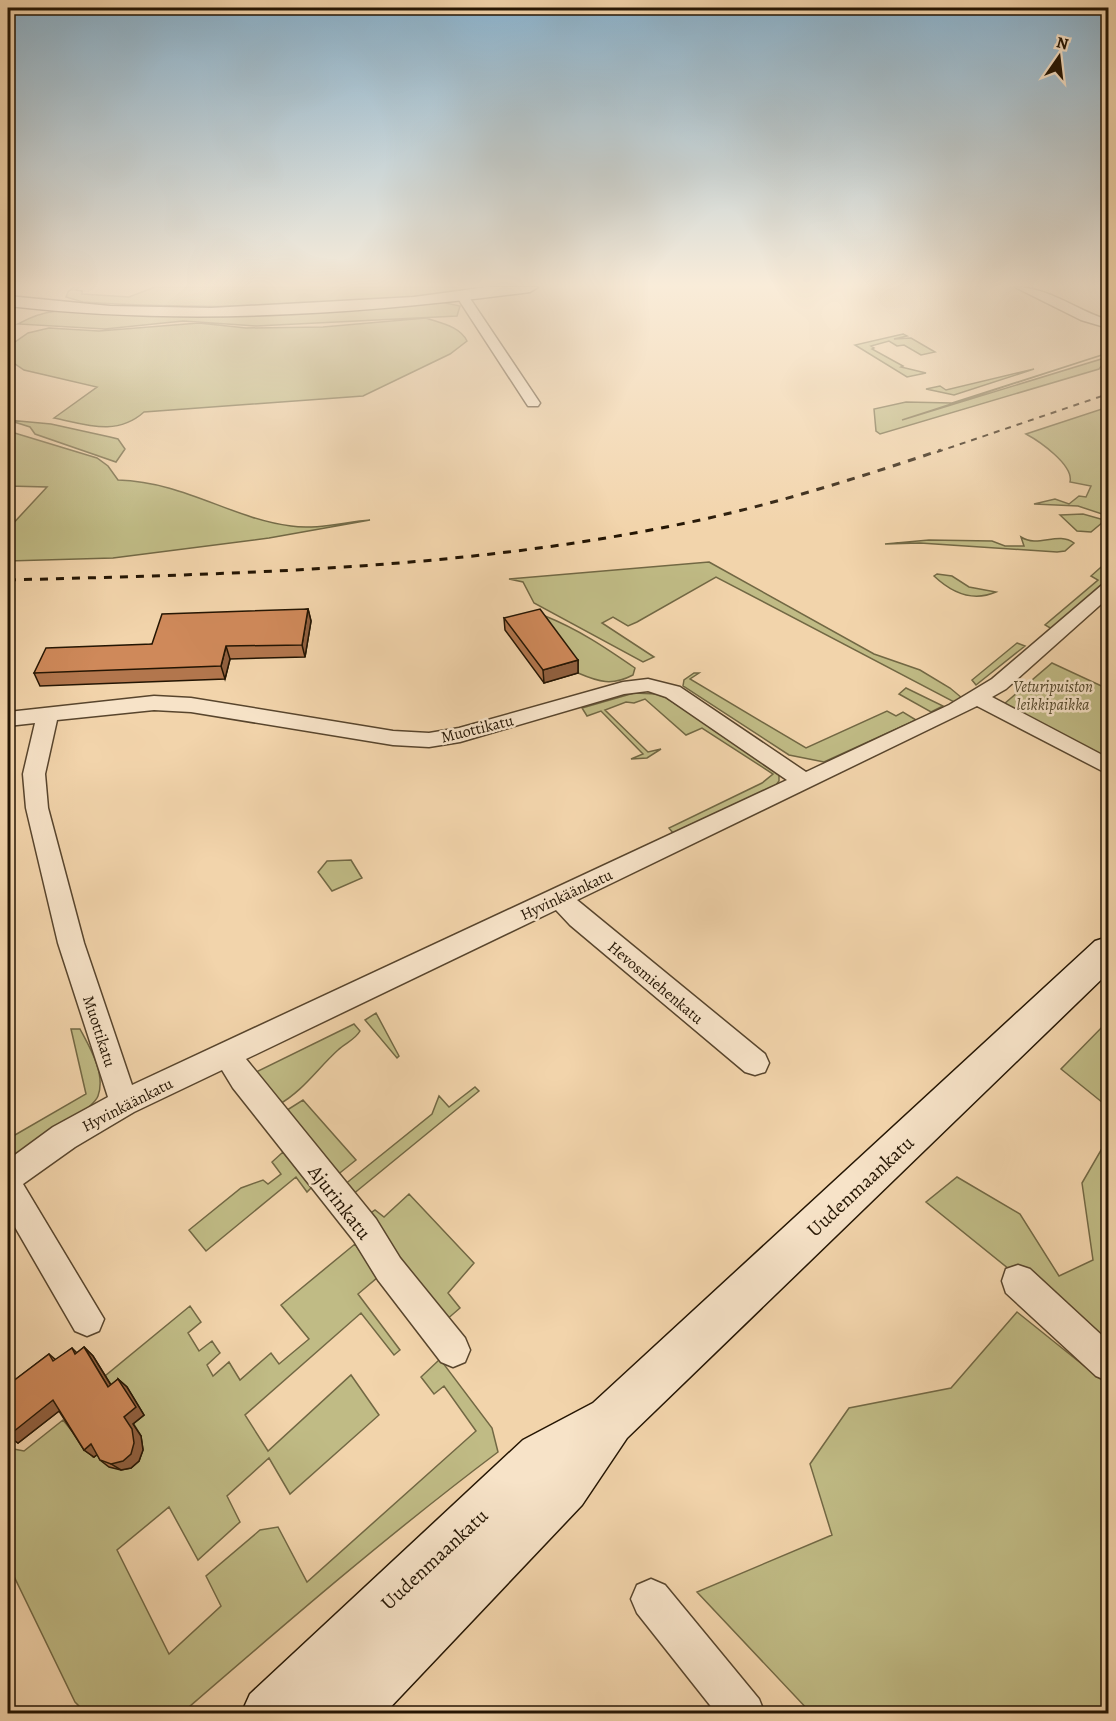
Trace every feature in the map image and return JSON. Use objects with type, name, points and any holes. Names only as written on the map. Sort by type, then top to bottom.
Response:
[{"type":"main road","name":"Uudenmaankatu","points":[[344,1713],[564,1488],[610,1420],[1108,951]]},
{"type":"main road","name":"Uudenmaankatu","points":[[270,1713],[542,1458],[610,1420]]},
{"type":"street","points":[[509,367],[533,403]]},
{"type":"street","name":"Hyvinkäänkatu","points":[[8,1177],[64,1137],[124,1103],[978,698],[1108,589]]},
{"type":"street","name":"Muottikatu","points":[[8,719],[154,703],[191,705],[393,738],[429,740],[460,735],[628,686],[648,685],[673,692],[804,781]]},
{"type":"street","points":[[978,698],[1108,767]]},
{"type":"street","name":"Muottikatu","points":[[48,714],[34,774],[37,808],[71,942],[124,1103]]},
{"type":"street","name":"Hevosmiehenkatu","points":[[560,898],[579,918],[755,1063]]},
{"type":"street","name":"Ajurinkatu","points":[[228,1054],[238,1073],[364,1230],[389,1269],[453,1350]]},
{"type":"street","points":[[8,1190],[87,1319]]},
{"type":"street","points":[[1018,1281],[1108,1364]]},
{"type":"street","points":[[651,1599],[744,1713]]},
{"type":"green space","points":[[20,367],[422,367],[363,396],[144,412],[122,424],[100,427],[54,418],[97,387]]},
{"type":"green space","points":[[891,367],[926,373],[907,377]]},
{"type":"green space","points":[[1064,367],[902,420],[1074,367],[1100,367],[880,434],[876,431],[874,409],[906,402],[952,403]]},
{"type":"green space","points":[[1034,369],[954,395],[926,389],[940,386],[946,390]]},
{"type":"green space","points":[[1108,407],[1108,516],[1078,506],[1034,504],[1055,499],[1069,504],[1079,496],[1086,497],[1091,486],[1070,482],[1067,468],[1061,461],[1026,434]]},
{"type":"green space","points":[[8,420],[51,424],[110,437],[118,439],[125,449],[116,462],[35,434],[30,427]]},
{"type":"green space","points":[[8,431],[97,458],[108,466],[118,480],[165,487],[269,522],[310,527],[370,520],[269,538],[113,558],[8,561],[8,529],[47,487],[8,486]]},
{"type":"green space","points":[[1083,514],[1108,521],[1108,523],[1103,522],[1091,532],[1077,531],[1060,515]]},
{"type":"green space","points":[[1021,537],[1034,541],[1061,539],[1074,543],[1065,551],[1057,552],[920,543],[885,544],[929,540],[992,541],[1005,546],[1024,546]]},
{"type":"green space","points":[[1108,561],[1108,580],[1052,629],[1045,625],[1098,580],[1091,576]]},
{"type":"green space","points":[[709,562],[874,654],[920,670],[962,698],[954,702],[716,577],[628,626],[613,617],[602,623],[654,657],[643,662],[534,603],[523,582],[509,579]]},
{"type":"green space","points":[[937,574],[952,576],[969,587],[996,592],[979,596],[963,594],[941,582],[934,576]]},
{"type":"green space","points":[[545,616],[613,653],[635,668],[633,675],[618,681],[606,682],[578,673]]},
{"type":"green space","points":[[1017,643],[1025,646],[976,685],[972,680]]},
{"type":"green space","name":"Veturipuiston leikkipaikka","points":[[1052,663],[1108,689],[1108,758],[1004,704]]},
{"type":"green space","points":[[694,673],[699,673],[690,679],[806,748],[887,711],[896,716],[903,712],[916,720],[824,762],[789,755],[683,686],[684,680]]},
{"type":"green space","points":[[906,688],[943,706],[931,712],[899,694]]},
{"type":"green space","points":[[634,693],[657,694],[665,697],[773,767],[779,773],[779,781],[776,785],[673,833],[669,828],[762,783],[773,774],[702,728],[686,735],[645,699],[634,703],[626,702],[605,710],[648,752],[661,749],[647,758],[631,759],[643,754],[601,711],[587,716],[582,708]]},
{"type":"green space","points":[[351,860],[362,878],[332,891],[318,872],[327,861]]},
{"type":"green space","points":[[376,1013],[399,1056],[397,1058],[365,1020]]},
{"type":"green space","points":[[1108,1021],[1108,1107],[1061,1069]]},
{"type":"green space","points":[[354,1024],[360,1031],[355,1037],[338,1050],[295,1093],[278,1105],[254,1073]]},
{"type":"green space","points":[[71,1029],[80,1029],[96,1061],[100,1079],[98,1096],[84,1111],[8,1162],[8,1139],[86,1094]]},
{"type":"green space","points":[[475,1087],[479,1091],[352,1195],[344,1185],[432,1114],[439,1096],[449,1107]]},
{"type":"green space","points":[[303,1100],[356,1160],[336,1176],[284,1112]]},
{"type":"green space","points":[[1108,1138],[1108,1349],[926,1202],[957,1177],[1020,1214],[1059,1276],[1093,1260],[1082,1183]]},
{"type":"green space","points":[[283,1152],[312,1187],[307,1192],[296,1177],[206,1251],[189,1230],[241,1188],[263,1180],[268,1184],[281,1174],[272,1162]]},
{"type":"green space","points":[[409,1194],[474,1263],[448,1293],[460,1308],[445,1321],[368,1215],[375,1210],[384,1217]]},
{"type":"green space","points":[[355,1244],[378,1277],[358,1294],[400,1350],[394,1355],[361,1313],[245,1415],[268,1451],[351,1375],[379,1415],[290,1494],[269,1458],[227,1496],[240,1522],[198,1560],[169,1507],[117,1550],[169,1654],[221,1606],[206,1576],[260,1530],[278,1527],[307,1582],[476,1431],[444,1386],[434,1394],[421,1377],[440,1359],[492,1428],[498,1452],[377,1547],[182,1713],[87,1714],[75,1702],[8,1564],[8,1448],[24,1451],[63,1420],[93,1457],[141,1436],[105,1376],[190,1306],[201,1322],[188,1333],[199,1351],[212,1341],[220,1353],[207,1365],[213,1376],[229,1362],[240,1380],[271,1353],[279,1364],[309,1339],[281,1305]]},
{"type":"green space","points":[[1017,1312],[1108,1385],[1108,1713],[811,1713],[697,1592],[832,1535],[810,1464],[849,1408],[951,1388]]},
{"type":"building","points":[[308,609],[302,645],[226,646],[221,666],[34,673],[46,648],[152,644],[162,614]]},
{"type":"building","points":[[540,609],[578,660],[543,670],[504,618]]},
{"type":"building","points":[[84,1347],[108,1387],[118,1379],[136,1407],[124,1417],[132,1429],[134,1443],[131,1454],[123,1461],[111,1464],[100,1460],[91,1444],[84,1450],[53,1400],[8,1436],[8,1385],[49,1354],[53,1361],[72,1348],[75,1354]]},
{"type":"railway","points":[[937,452],[1108,394]]},
{"type":"railway","points":[[8,580],[341,567],[424,561],[589,541],[739,511],[941,450]]}]
